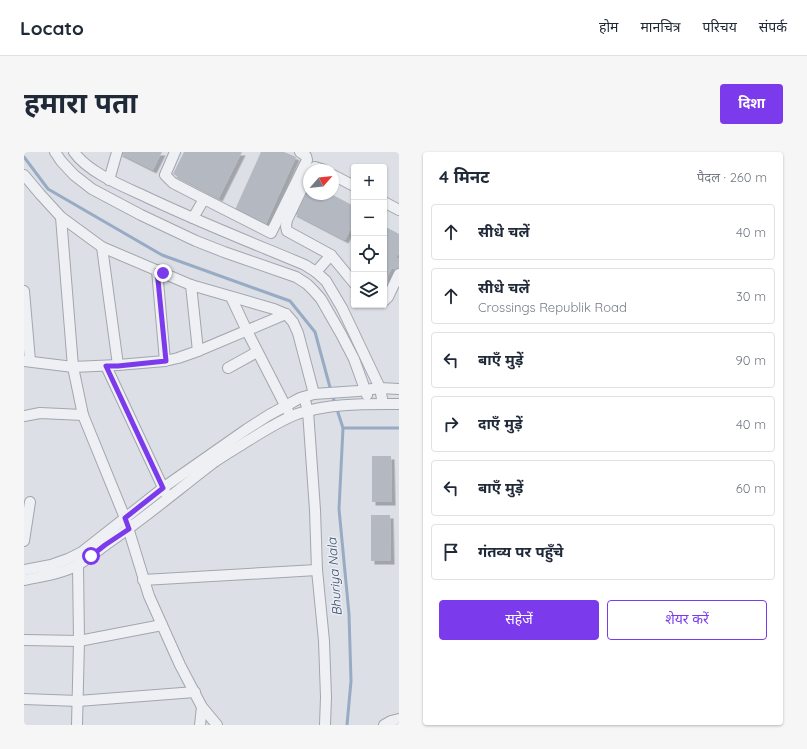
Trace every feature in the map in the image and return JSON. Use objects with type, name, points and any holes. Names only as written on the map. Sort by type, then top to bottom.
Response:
[{"type":"street","points":[[55,152],[74,175],[92,189],[141,215],[196,241],[296,277],[307,284],[321,299],[342,334],[354,358],[370,404]]},
{"type":"street","points":[[74,152],[76,156],[109,180],[178,212],[305,265],[316,272],[326,281],[342,308],[380,388],[383,404]]},
{"type":"street","points":[[109,180],[117,152]]},
{"type":"street","points":[[175,152],[165,175],[173,183],[272,233],[307,160],[306,156],[300,152]]},
{"type":"street","points":[[24,175],[61,217],[102,247],[191,285],[274,309],[286,314],[293,322],[298,333],[318,394]]},
{"type":"street","points":[[339,178],[351,184]]},
{"type":"street","points":[[303,187],[287,220],[287,231],[331,255],[351,279]]},
{"type":"street","points":[[193,218],[204,199]]},
{"type":"street","points":[[387,204],[399,210]]},
{"type":"street","points":[[61,217],[73,366],[83,414],[129,529],[149,596],[180,664],[202,707],[217,725]]},
{"type":"street","points":[[236,236],[244,219]]},
{"type":"street","points":[[102,247],[118,366]]},
{"type":"street","points":[[316,272],[331,255]]},
{"type":"street","points":[[157,270],[166,361]]},
{"type":"street","points":[[387,298],[399,274]]},
{"type":"street","points":[[191,285],[198,351]]},
{"type":"street","points":[[24,292],[27,361],[73,366],[118,366],[166,361],[198,351],[286,314]]},
{"type":"street","points":[[231,297],[246,331],[291,417]]},
{"type":"street","points":[[228,368],[257,352]]},
{"type":"street","points":[[106,366],[168,498]]},
{"type":"street","points":[[24,570],[51,565],[82,552],[163,488],[247,429],[269,415],[304,397],[318,394],[354,392],[380,388],[399,389]]},
{"type":"street","points":[[304,397],[308,411],[315,510],[317,570],[324,641],[326,697],[325,725]]},
{"type":"street","points":[[24,580],[40,578],[84,562],[105,545],[129,529],[214,462],[269,428],[291,417],[322,408],[354,404],[399,404]]},
{"type":"street","points":[[24,416],[40,413],[83,414]]},
{"type":"street","points":[[24,541],[30,502]]},
{"type":"street","points":[[77,725],[79,641],[78,564]]},
{"type":"street","points":[[143,580],[317,570]]},
{"type":"street","points":[[24,640],[79,641],[162,625]]},
{"type":"street","points":[[24,699],[78,701],[195,692]]},
{"type":"street","points":[[200,725],[202,707]]},
{"type":"street","points":[[384,725],[399,719]]},
{"type":"building","points":[[117,152],[162,152],[153,170]]},
{"type":"building","points":[[184,152],[242,152],[219,198],[173,174]]},
{"type":"building","points":[[261,152],[284,152],[296,157],[265,226],[234,212]]},
{"type":"building","points":[[303,193],[303,200],[339,200],[339,198],[351,204],[351,229],[345,240],[293,213]]},
{"type":"building","points":[[387,228],[399,234],[399,253],[396,258],[399,259],[399,267],[397,270],[392,268],[387,277]]},
{"type":"building","points":[[387,282],[390,284],[387,290]]},
{"type":"building","points":[[372,456],[391,456],[392,502],[372,502]]},
{"type":"building","points":[[371,515],[390,515],[391,561],[371,561]]},
{"type":"waterway","name":"Bhuriya Nala","points":[[24,157],[48,189],[162,255],[290,301],[315,332],[343,428],[339,509],[349,614],[351,681],[347,725]]},
{"type":"waterway","points":[[343,428],[399,428]]},
{"type":"route","points":[[91,556],[129,529],[125,518],[163,488],[106,366],[166,361],[157,270],[163,273]]}]
